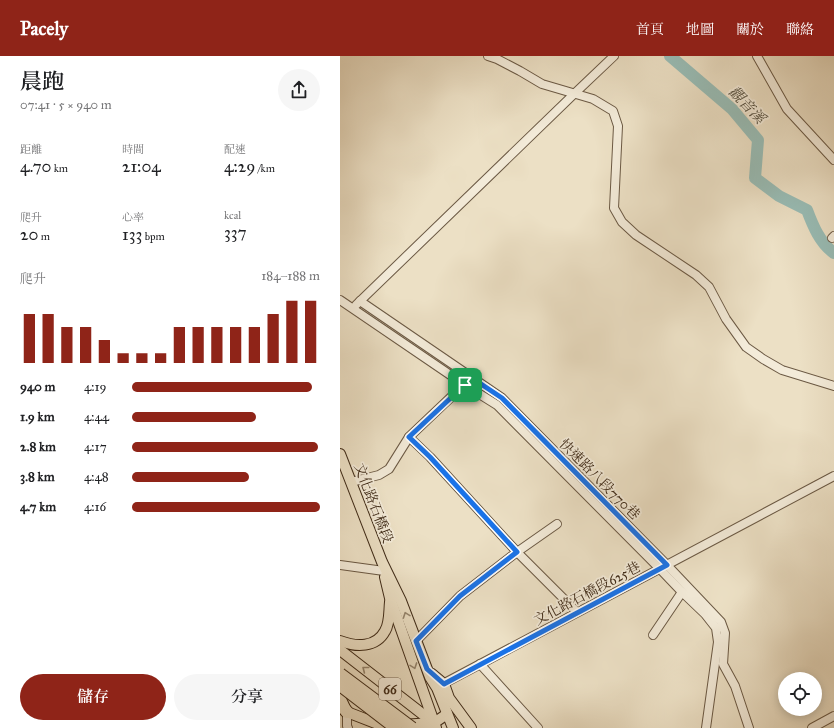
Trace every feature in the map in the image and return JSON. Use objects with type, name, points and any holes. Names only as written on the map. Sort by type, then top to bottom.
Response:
[{"type":"highway","name":"66","points":[[340,674],[412,728]]},
{"type":"highway","name":"66","points":[[340,685],[396,728]]},
{"type":"main road","name":"文化路石橋段","points":[[340,454],[383,566],[401,601],[430,677],[440,686],[447,714],[453,728]]},
{"type":"main road","name":"文化路石橋段","points":[[383,566],[390,598],[436,726]]},
{"type":"main road","points":[[340,641],[348,644],[365,646],[374,642],[385,632],[388,622],[390,598]]},
{"type":"main road","name":"66","points":[[340,650],[436,726]]},
{"type":"main road","points":[[440,686],[472,728]]},
{"type":"main road","points":[[340,697],[342,707],[368,728]]},
{"type":"main road","points":[[342,707],[383,726],[436,726],[447,714]]},
{"type":"street","points":[[488,56],[497,59],[542,84],[593,99],[612,111],[618,126],[614,208],[622,222],[636,235],[696,275],[709,287],[726,319],[746,347],[782,370],[834,386]]},
{"type":"street","points":[[353,309],[614,56]]},
{"type":"street","points":[[757,56],[787,109],[834,160]]},
{"type":"street","points":[[340,300],[497,405],[664,567],[682,592],[705,614],[716,628],[718,642],[706,728]]},
{"type":"street","name":"快速路八段770巷","points":[[360,301],[502,398],[664,567],[721,622],[725,633],[723,664],[734,686],[749,728]]},
{"type":"street","points":[[351,482],[379,475],[389,469],[409,437],[472,378]]},
{"type":"street","points":[[409,437],[430,457],[517,552],[578,612]]},
{"type":"street","name":"文化路石橋段625巷","points":[[440,686],[834,476]]},
{"type":"street","points":[[416,641],[460,596],[517,552],[557,524]]},
{"type":"street","points":[[340,565],[383,566]]},
{"type":"street","points":[[653,635],[682,592]]},
{"type":"street","points":[[480,664],[538,728]]},
{"type":"street","points":[[342,707],[348,728]]},
{"type":"street","points":[[812,728],[834,716]]},
{"type":"waterway","name":"觀音溪","points":[[670,56],[732,109],[758,140],[755,178],[779,196],[807,210],[814,228],[821,239],[834,253]]},
{"type":"route","points":[[472,378],[502,398],[667,565],[444,684],[427,669],[416,641],[460,596],[517,552],[430,457],[409,437],[465,385],[472,378]]}]
